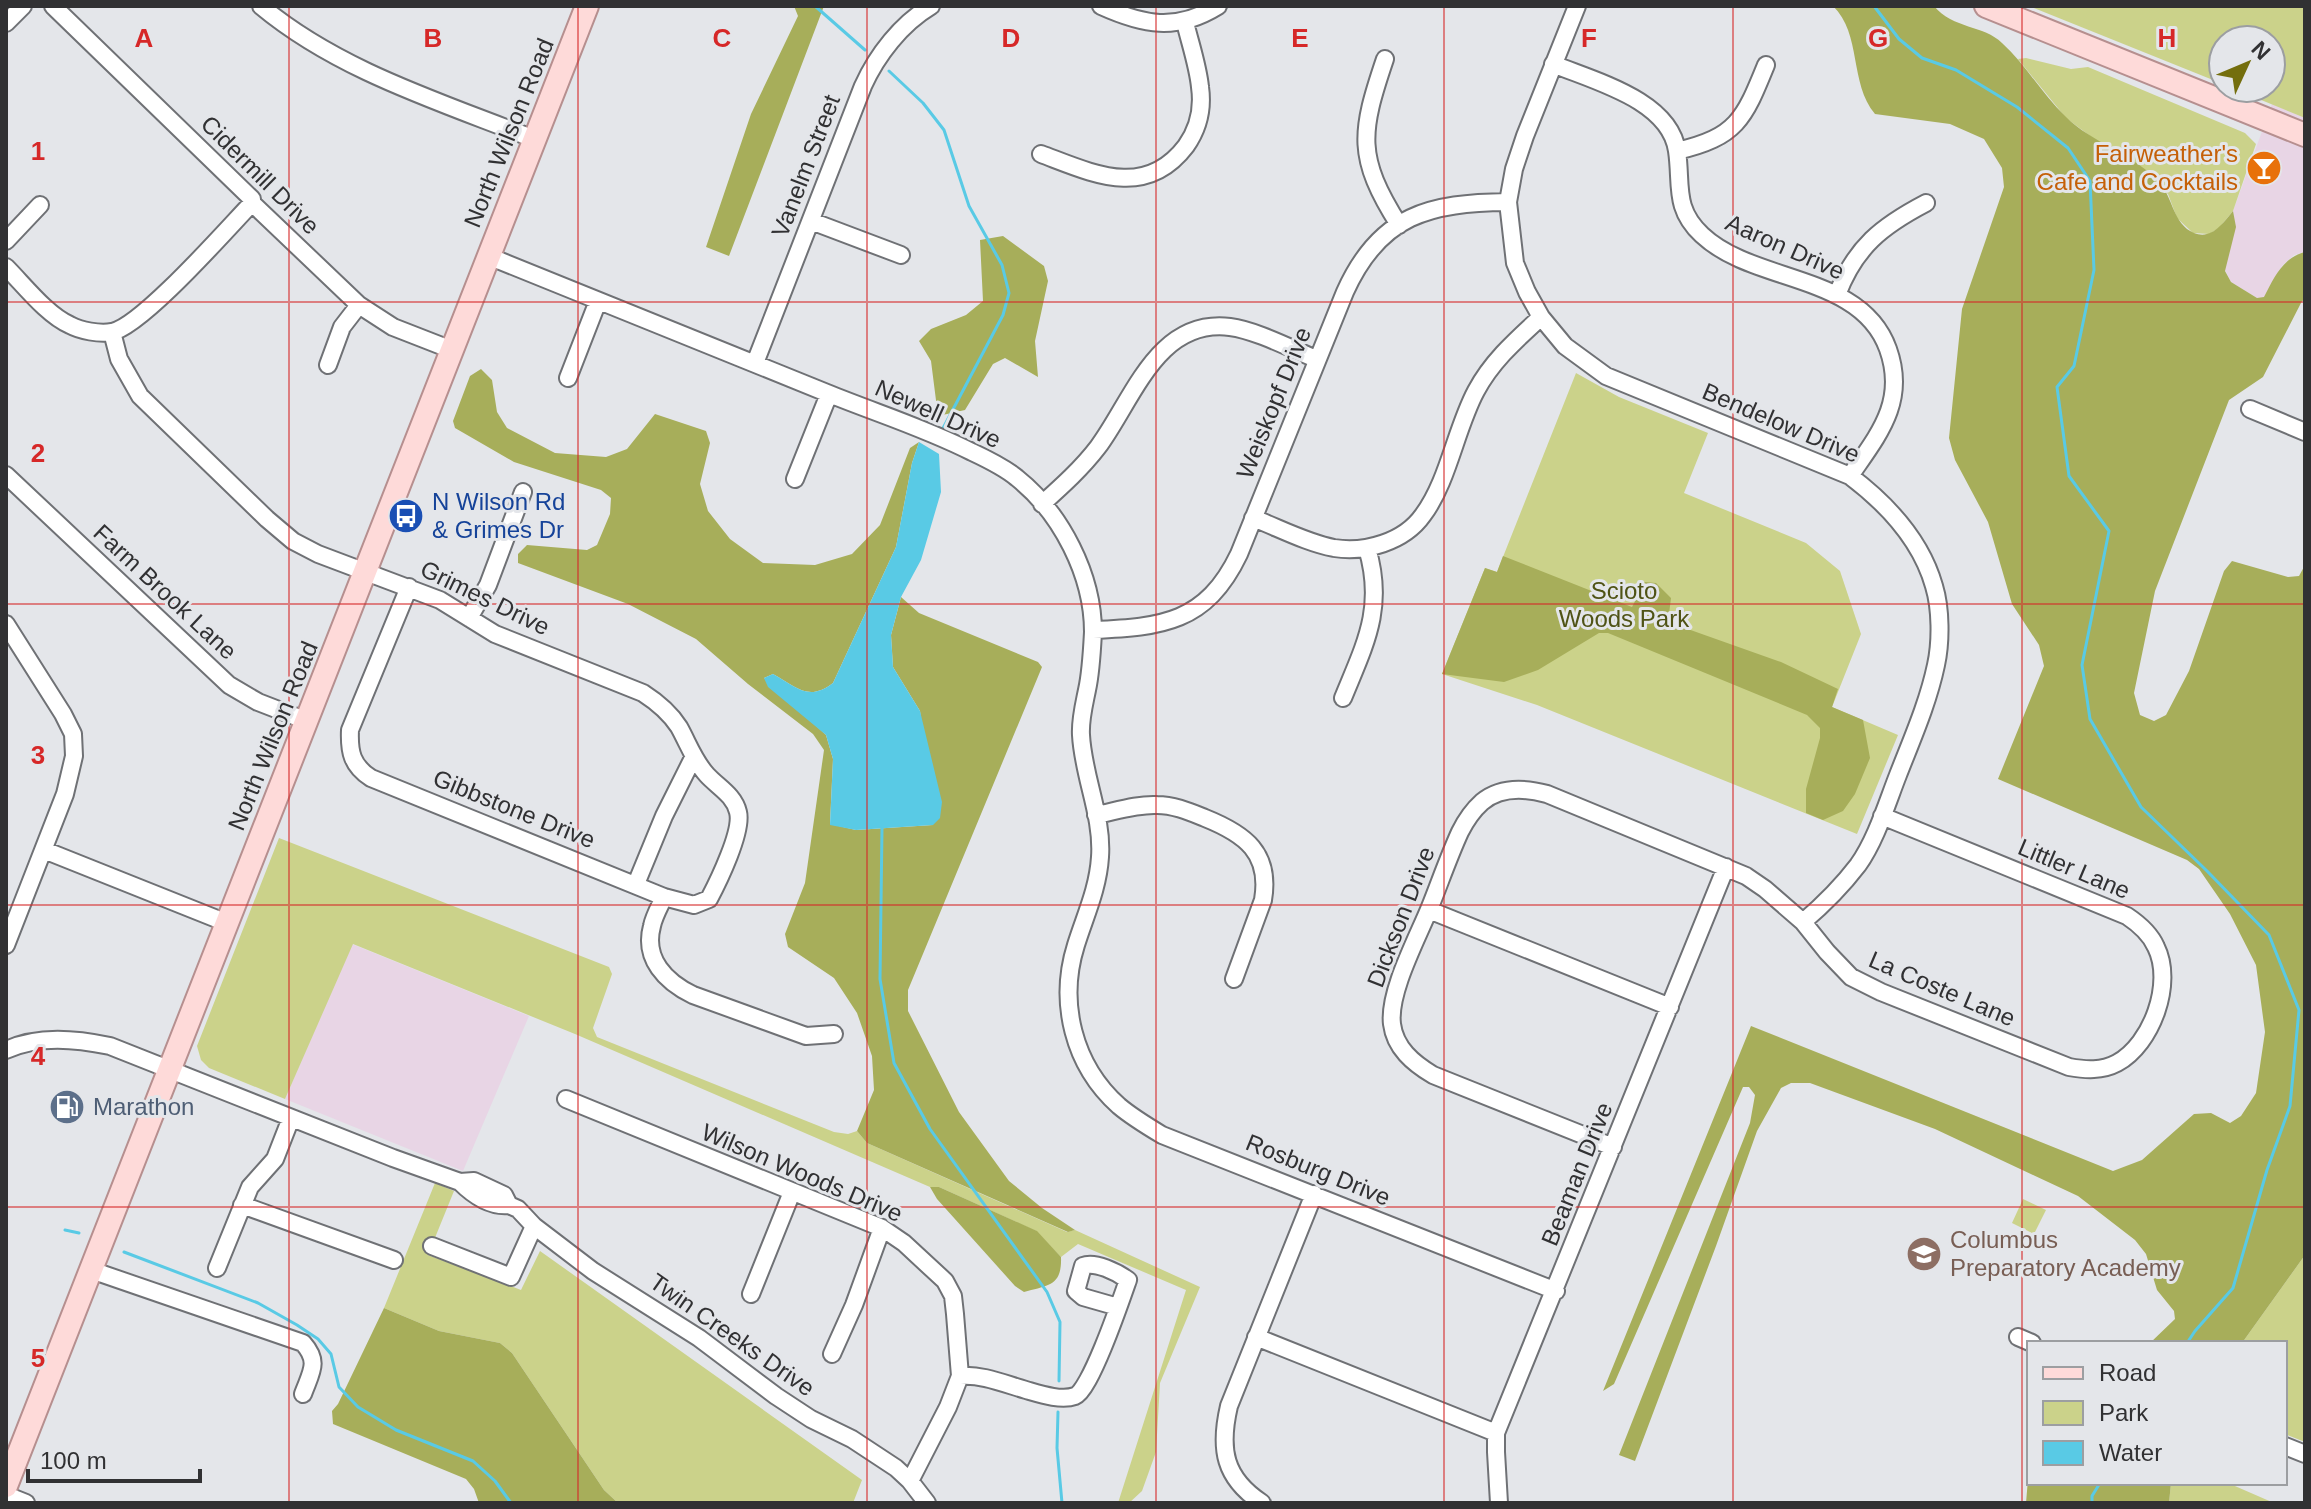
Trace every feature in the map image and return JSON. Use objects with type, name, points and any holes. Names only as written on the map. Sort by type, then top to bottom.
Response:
[{"type":"main road","name":"North Wilson Road","points":[[6,1486],[587,6]]},
{"type":"main road","points":[[1986,6],[2305,135]]},
{"type":"street","points":[[6,23],[23,6]]},
{"type":"street","name":"Cidermill Drive","points":[[53,6],[359,305],[393,327],[452,350]]},
{"type":"street","points":[[261,6],[310,42],[368,72],[534,139]]},
{"type":"street","name":"Vanelm Street","points":[[755,363],[873,64],[900,32],[931,6]]},
{"type":"street","points":[[1101,6],[1147,23],[1185,22],[1218,6]]},
{"type":"street","name":"Bendelow Drive","points":[[1577,6],[1518,158],[1508,202],[1515,263],[1541,317],[1565,346],[1606,376],[1850,476],[1898,519],[1919,551],[1934,587],[1939,626],[1936,663],[1926,702],[1882,816],[1860,862],[1826,902],[1803,922]]},
{"type":"street","points":[[1041,154],[1094,174],[1122,178],[1148,174],[1172,161],[1188,142],[1199,118],[1200,88],[1185,22]]},
{"type":"street","points":[[1385,59],[1366,125],[1366,145],[1374,181],[1399,225]]},
{"type":"street","name":"Aaron Drive","points":[[1553,64],[1645,104],[1668,127],[1677,151],[1679,195],[1685,212],[1702,235],[1727,252],[1837,295],[1870,318],[1889,351],[1894,391],[1887,419],[1850,476]]},
{"type":"street","points":[[1677,151],[1718,138],[1730,130],[1744,115],[1766,65]]},
{"type":"street","name":"Weiskopf Drive","points":[[1093,630],[1157,625],[1181,617],[1221,586],[1232,569],[1354,272],[1376,244],[1413,216],[1434,208],[1453,204],[1508,202]]},
{"type":"street","points":[[6,267],[67,324],[84,331],[112,332],[142,316],[252,203]]},
{"type":"street","points":[[1837,295],[1845,273],[1869,240],[1896,219],[1926,203]]},
{"type":"street","points":[[6,241],[40,205]]},
{"type":"street","points":[[811,221],[901,255]]},
{"type":"street","name":"Newell Drive","points":[[488,256],[930,432],[986,458],[1017,478],[1063,531],[1089,596],[1093,630],[1081,735],[1096,815],[1100,857],[1095,892],[1073,956],[1068,994],[1068,1014],[1085,1063]]},
{"type":"street","points":[[568,378],[598,301]]},
{"type":"street","points":[[328,365],[342,327],[359,305]]},
{"type":"street","points":[[1253,518],[1333,548],[1367,548],[1393,539],[1415,524],[1435,492],[1475,392],[1502,353],[1541,317]]},
{"type":"street","points":[[1042,504],[1068,482],[1098,446],[1149,366],[1176,338],[1213,326],[1232,327],[1316,359]]},
{"type":"street","name":"Grimes Drive","points":[[112,332],[119,359],[140,396],[293,541],[318,554],[440,600],[495,634],[643,693],[663,708],[677,724],[707,776],[727,792],[739,813],[739,826],[709,899],[694,905],[664,897]]},
{"type":"street","points":[[795,479],[829,394]]},
{"type":"street","points":[[2250,409],[2305,432]]},
{"type":"street","name":"Farm Brook Lane","points":[[6,475],[229,685],[258,702],[307,721]]},
{"type":"street","points":[[469,618],[488,585],[523,492]]},
{"type":"street","points":[[1343,698],[1374,610],[1374,579],[1367,548]]},
{"type":"street","name":"Gibbstone Drive","points":[[409,587],[350,730],[349,745],[359,770],[371,778],[664,897]]},
{"type":"street","points":[[6,624],[63,714],[73,734],[74,756],[65,794],[6,945]]},
{"type":"street","points":[[636,884],[664,816],[694,756]]},
{"type":"street","name":"La Coste Lane","points":[[1515,789],[1547,794],[1746,876],[1803,922],[1851,977],[1881,992],[2069,1067],[2084,1070],[2115,1064]]},
{"type":"street","name":"Dickson Drive","points":[[1515,789],[1497,793],[1482,802],[1461,830],[1397,990],[1392,1024],[1406,1055],[1433,1075],[1613,1147]]},
{"type":"street","points":[[1096,815],[1145,805],[1176,807],[1245,838],[1262,866],[1265,889],[1234,979]]},
{"type":"street","name":"Littler Lane","points":[[1882,816],[2127,916],[2139,925],[2158,950],[2163,980],[2160,997],[2144,1037],[2137,1047],[2115,1064]]},
{"type":"street","points":[[44,850],[227,923]]},
{"type":"street","name":"Beaman Drive","points":[[1499,1503],[1496,1433],[1726,867]]},
{"type":"street","points":[[664,897],[652,926],[650,942],[656,965],[676,987],[806,1036],[834,1034]]},
{"type":"street","points":[[1429,910],[1670,1007]]},
{"type":"street","name":"Twin Creeks Drive","points":[[6,1050],[39,1041],[85,1041],[110,1046],[460,1182],[470,1193],[498,1207],[509,1205],[518,1209],[534,1226],[593,1271],[699,1338],[820,1425],[852,1439],[896,1468],[927,1503]]},
{"type":"street","name":"Rosburg Drive","points":[[1085,1063],[1118,1105],[1162,1135],[1556,1291]]},
{"type":"street","name":"Wilson Woods Drive","points":[[566,1099],[882,1228],[945,1281],[953,1296],[960,1376],[928,1449],[910,1481]]},
{"type":"street","points":[[217,1268],[250,1187],[275,1159],[291,1118]]},
{"type":"street","points":[[751,1294],[792,1192]]},
{"type":"street","points":[[1262,1503],[1245,1491],[1233,1475],[1226,1457],[1223,1431],[1229,1406],[1314,1194]]},
{"type":"street","points":[[242,1205],[394,1260]]},
{"type":"street","points":[[432,1246],[511,1277],[534,1226]]},
{"type":"street","points":[[832,1354],[882,1228]]},
{"type":"street","points":[[91,1270],[303,1343],[313,1356],[314,1363],[303,1394]]},
{"type":"street","points":[[960,1376],[976,1376],[1039,1394],[1073,1397],[1081,1393],[1086,1385],[1118,1307]]},
{"type":"street","points":[[1256,1337],[1496,1433]]},
{"type":"street","points":[[6,1495],[26,1503]]},
{"type":"shaded area","points":[[2272,104],[2305,118],[2305,252],[2294,255],[2282,266],[2264,298],[2257,298],[2231,282],[2225,270],[2235,227],[2233,211]]},
{"type":"shaded area","points":[[352,944],[529,1016],[463,1171],[285,1099]]},
{"type":"green space","points":[[794,6],[824,6],[729,256],[706,247],[751,114],[798,16]]},
{"type":"green space","points":[[1833,6],[1934,6],[1950,19],[1995,37],[2076,126],[2138,164],[2160,183],[2177,217],[2187,229],[2200,235],[2212,232],[2233,211],[2236,227],[2225,271],[2231,282],[2257,298],[2264,297],[2275,276],[2290,259],[2305,252],[2305,300],[2263,377],[2229,400],[2155,591],[2134,693],[2140,715],[2154,721],[2166,715],[2189,671],[2224,571],[2232,561],[2288,577],[2299,576],[2305,565],[2305,1255],[2243,1341],[2152,1341],[2175,1319],[2174,1311],[2157,1290],[2146,1254],[2135,1240],[2078,1196],[1935,1129],[1810,1083],[1791,1083],[1781,1088],[1757,1131],[1635,1461],[1619,1455],[1750,1123],[1755,1095],[1749,1087],[1743,1087],[1614,1384],[1603,1391],[1751,1026],[2113,1171],[2142,1160],[2194,1114],[2211,1113],[2230,1123],[2241,1116],[2256,1093],[2265,1032],[2256,965],[2230,914],[2199,869],[2187,860],[1998,779],[2044,666],[2039,645],[2012,604],[1988,522],[1955,460],[1949,438],[1962,309],[2004,187],[2002,168],[1984,139],[1950,124],[1875,114],[1862,88],[1842,17]]},
{"type":"green space","points":[[2029,6],[2305,6],[2305,118],[2271,104],[2287,104],[2287,24],[2207,24],[2207,78]]},
{"type":"green space","points":[[2026,58],[2071,69],[2088,67],[2245,133],[2256,144],[2233,211],[2219,228],[2209,234],[2193,233],[2177,218],[2168,194],[2066,118],[2018,59]]},
{"type":"green space","points":[[1003,236],[1044,266],[1048,281],[1035,341],[1038,377],[1005,358],[993,364],[965,410],[938,416],[931,361],[919,341],[931,329],[966,315],[983,301],[980,240]]},
{"type":"green space","points":[[481,369],[492,380],[497,412],[507,428],[555,453],[606,457],[627,449],[655,414],[706,431],[710,443],[700,484],[708,511],[730,539],[763,563],[815,565],[852,554],[880,525],[910,448],[919,442],[896,547],[833,683],[824,689],[809,692],[773,674],[764,678],[826,735],[833,759],[830,824],[856,830],[933,825],[920,711],[893,667],[891,635],[901,597],[919,613],[1038,662],[1042,667],[908,990],[908,1011],[959,1112],[1009,1181],[1075,1230],[1068,1232],[867,1143],[857,1131],[874,1090],[872,1056],[857,1013],[834,978],[788,947],[785,934],[805,883],[824,750],[813,734],[696,639],[628,604],[518,563],[518,554],[527,545],[587,550],[597,545],[610,514],[611,498],[601,490],[514,462],[455,428],[453,421],[470,376]]},
{"type":"green space","name":"Scioto Woods Park","points":[[1576,373],[1619,397],[1708,433],[1684,493],[1806,543],[1840,571],[1861,634],[1832,707],[1898,735],[1857,834],[1537,705],[1442,674],[1485,568],[1497,572]]},
{"type":"green space","points":[[1503,556],[1632,607],[1645,582],[1656,583],[1671,598],[1668,622],[1781,662],[1838,689],[1832,707],[1863,720],[1870,758],[1855,794],[1843,811],[1823,820],[1806,813],[1806,789],[1820,738],[1820,728],[1807,715],[1608,633],[1599,633],[1538,670],[1504,682],[1442,674],[1485,568],[1497,572]]},
{"type":"green space","points":[[279,838],[609,967],[612,974],[593,1028],[597,1037],[834,1132],[848,1134],[857,1131],[867,1143],[1067,1232],[1075,1230],[1200,1287],[1160,1383],[1156,1452],[1142,1491],[1129,1503],[1118,1503],[1186,1290],[1078,1244],[1061,1257],[1036,1231],[939,1187],[930,1187],[575,1034],[353,944],[285,1099],[209,1068],[201,1060],[197,1046]]},
{"type":"green space","points":[[435,1183],[454,1191],[428,1255],[521,1290],[540,1251],[862,1480],[853,1503],[618,1503],[604,1490],[512,1353],[500,1343],[439,1331],[384,1308]]},
{"type":"green space","points":[[930,1187],[939,1187],[1037,1231],[1061,1257],[1056,1279],[1024,1292],[1015,1286],[937,1199]]},
{"type":"green space","points":[[2023,1199],[2046,1210],[2034,1234],[2012,1223]]},
{"type":"green space","points":[[2305,1255],[2305,1442],[2287,1435],[2287,1341],[2243,1341]]},
{"type":"green space","points":[[384,1308],[439,1331],[500,1343],[512,1353],[604,1490],[618,1503],[479,1503],[466,1479],[333,1424],[332,1411]]},
{"type":"green space","points":[[2028,1485],[2171,1485],[2169,1503],[2026,1503]]},
{"type":"green space","points":[[2171,1485],[2233,1485],[2274,1503],[2169,1503]]},
{"type":"water","points":[[919,442],[939,454],[941,492],[921,560],[901,597],[891,635],[893,667],[920,711],[942,802],[940,818],[933,825],[856,830],[830,825],[833,759],[826,735],[768,687],[764,678],[773,674],[809,692],[824,689],[833,683],[896,547]]},
{"type":"waterway","points":[[815,6],[865,50]]},
{"type":"waterway","points":[[1874,6],[1899,39],[1922,58],[1956,70],[2017,107],[2068,148],[2090,181],[2094,270],[2074,366],[2057,387],[2069,476],[2109,531],[2082,665],[2090,719],[2141,807],[2269,935],[2299,1010],[2290,1106],[2267,1170],[2233,1288],[2188,1341]]},
{"type":"waterway","points":[[889,71],[923,103],[944,130],[969,206],[1002,265],[1009,293],[1003,315],[941,432]]},
{"type":"waterway","points":[[882,828],[880,979],[894,1063],[930,1129],[1047,1292],[1060,1322],[1059,1381]]},
{"type":"waterway","points":[[65,1230],[79,1233]]},
{"type":"waterway","points":[[124,1252],[258,1303],[297,1325],[318,1339],[331,1354],[339,1387],[358,1407],[396,1430],[473,1461],[495,1481],[511,1503]]},
{"type":"waterway","points":[[1058,1412],[1057,1448],[1062,1503]]},
{"type":"waterway","points":[[2092,1503],[2092,1496],[2099,1485]]},
{"type":"place","name":"Fairweather's Cafe and Cocktails","points":[[2264,168]]},
{"type":"place","name":"N Wilson Rd & Grimes Dr","points":[[406,516]]},
{"type":"place","name":"Marathon","points":[[67,1107]]},
{"type":"place","name":"Columbus Preparatory Academy","points":[[1924,1254]]}]
